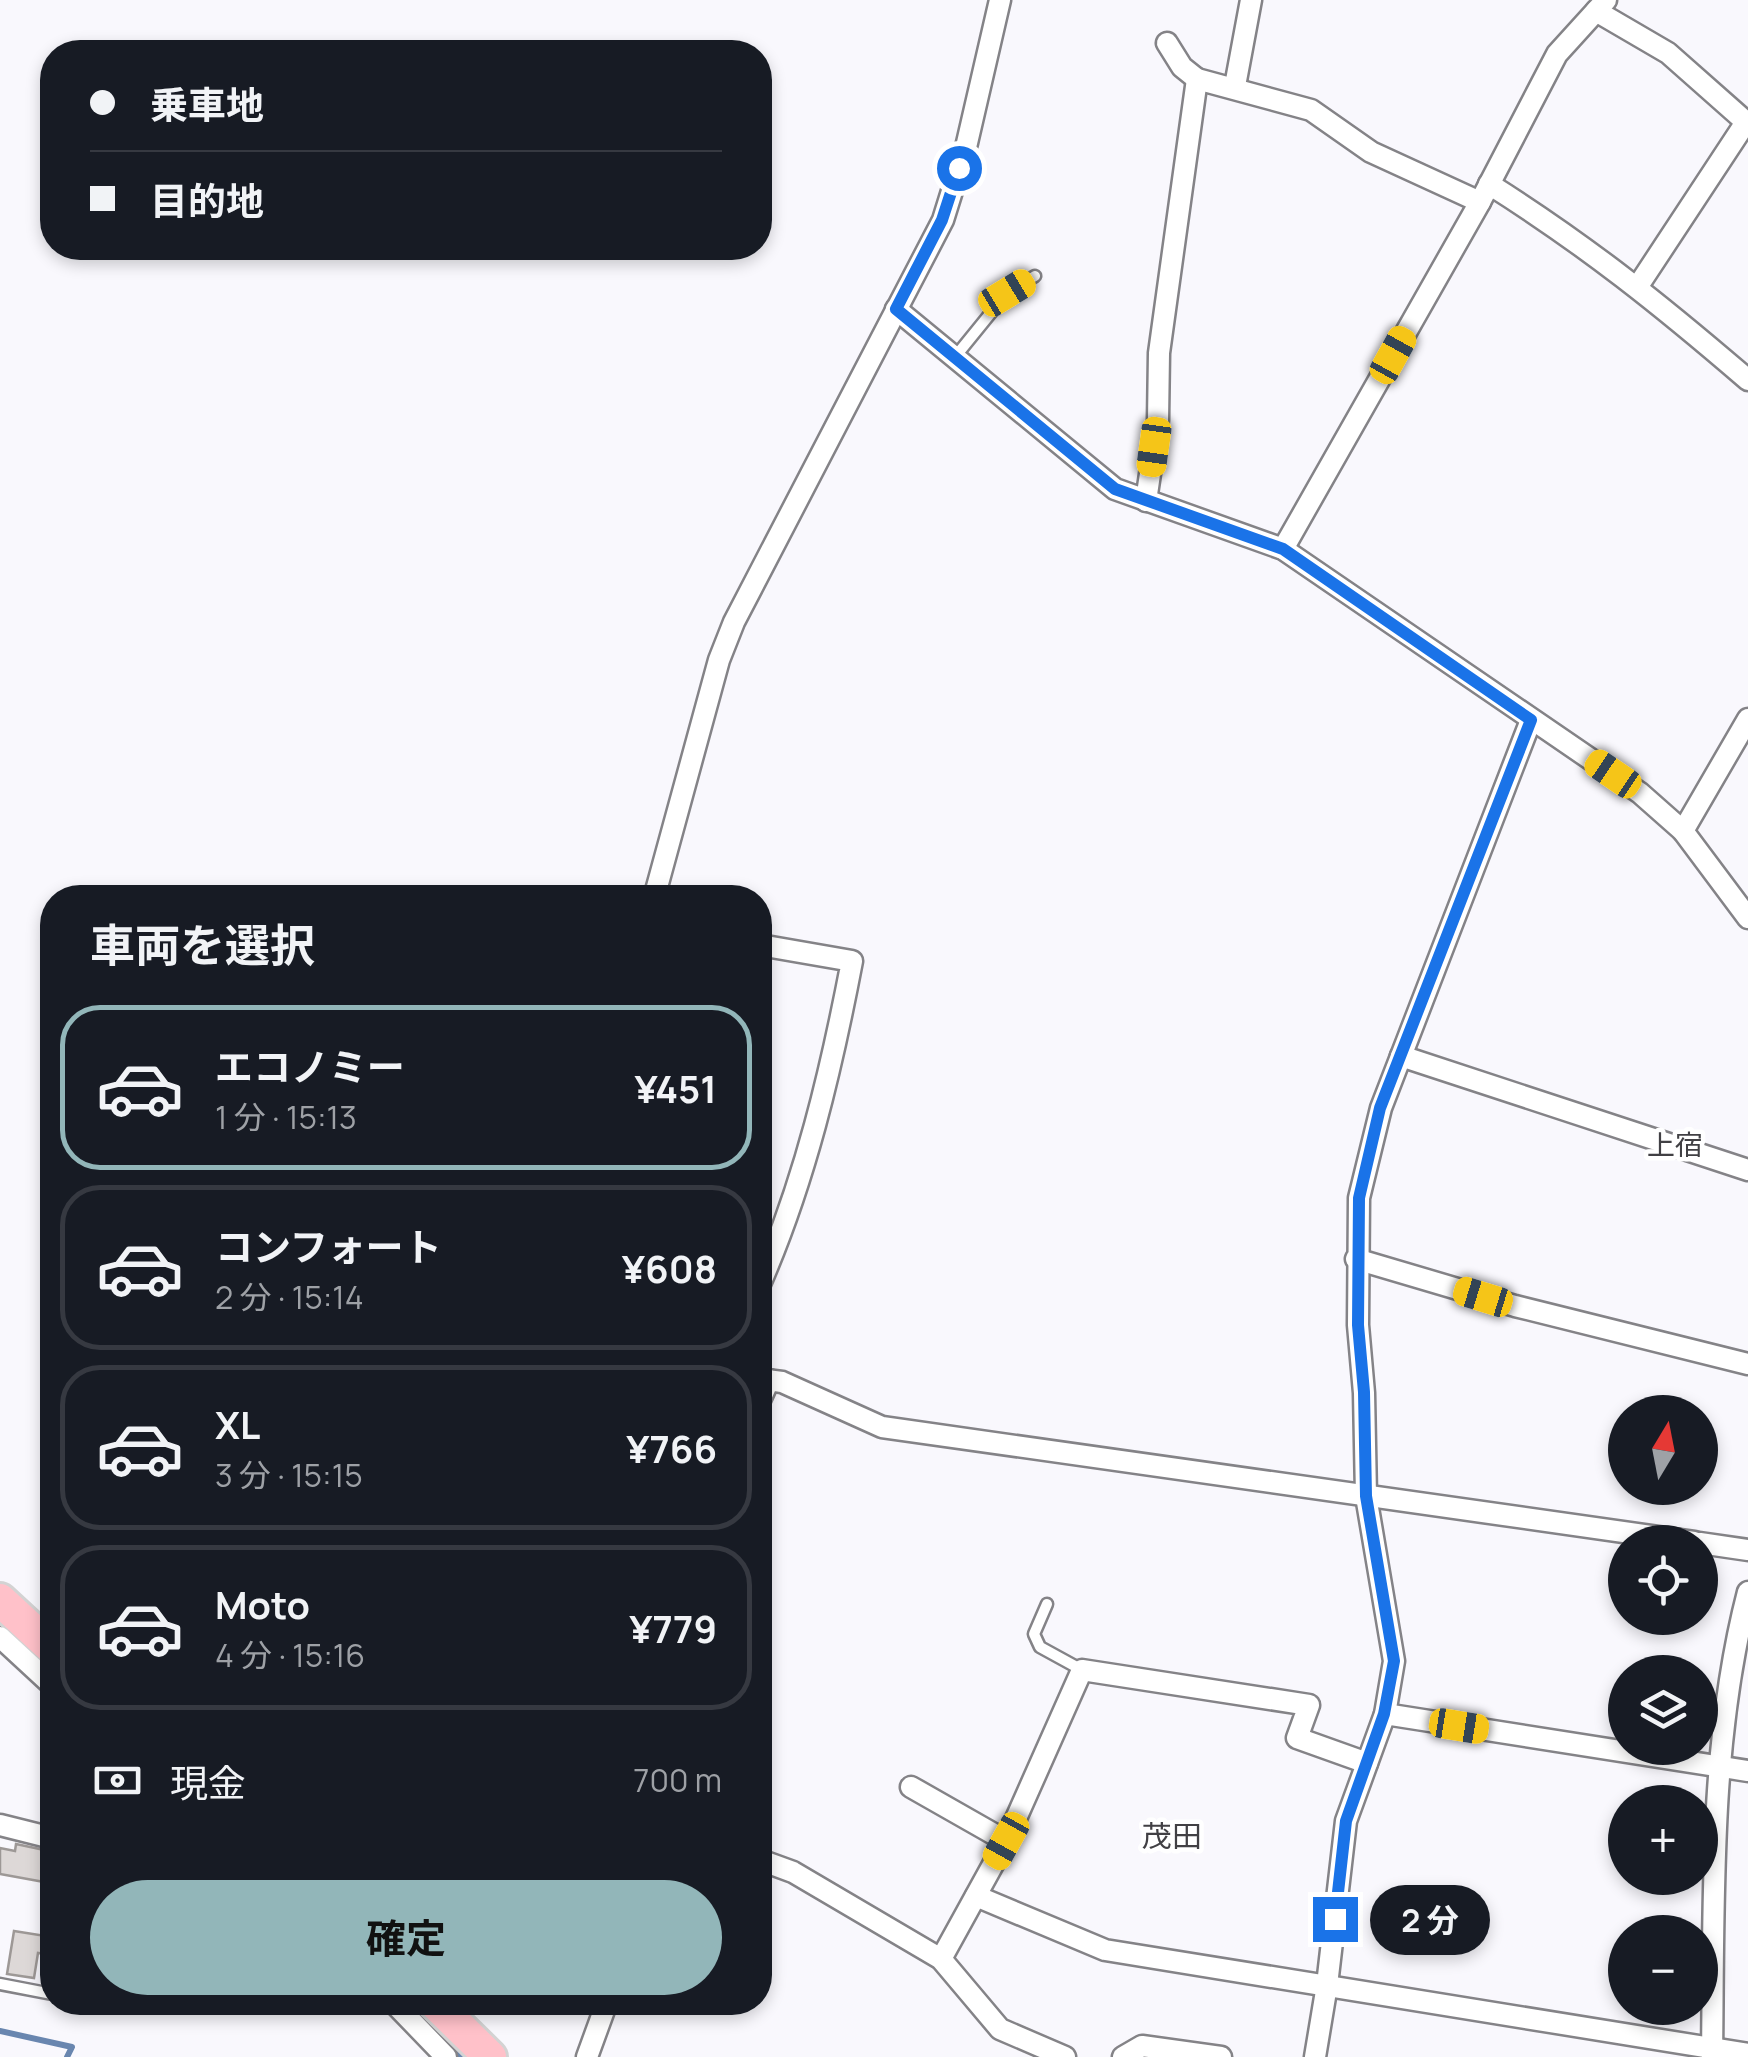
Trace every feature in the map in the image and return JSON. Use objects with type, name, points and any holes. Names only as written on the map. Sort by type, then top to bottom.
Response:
[{"type":"main road","points":[[0,1600],[40,1637]]},
{"type":"main road","points":[[435,2015],[490,2057]]},
{"type":"street","points":[[658,885],[719,660],[734,622],[942,220],[967,143],[1000,0]]},
{"type":"street","points":[[1235,86],[1251,0]]},
{"type":"street","points":[[1283,549],[1485,193],[1557,54],[1601,4],[1668,52],[1746,122],[1638,286]]},
{"type":"street","points":[[1167,44],[1182,67],[1196,78],[1311,110],[1372,152],[1485,193],[1575,238],[1748,380]]},
{"type":"street","points":[[1146,500],[1158,420],[1159,353],[1196,78]]},
{"type":"street","points":[[896,309],[1115,489],[1283,549],[1640,793],[1684,831],[1748,918]]},
{"type":"street","points":[[1684,831],[1748,718]]},
{"type":"street","points":[[1315,2057],[1346,1821],[1384,1714],[1394,1661],[1366,1496],[1356,1259],[1359,1198],[1380,1108],[1531,720]]},
{"type":"street","points":[[772,947],[852,961],[832,1067],[789,1211],[772,1254]]},
{"type":"street","points":[[1401,1056],[1748,1170]]},
{"type":"street","points":[[1356,1259],[1515,1306],[1748,1364]]},
{"type":"street","points":[[772,1381],[882,1427],[1608,1530]]},
{"type":"street","points":[[1718,1546],[1748,1550]]},
{"type":"street","points":[[1712,2053],[1719,1767],[1739,1626],[1748,1592]]},
{"type":"street","points":[[0,1637],[40,1674]]},
{"type":"street","points":[[941,1958],[1006,1841],[1082,1670],[1309,1705],[1297,1738],[1367,1763]]},
{"type":"street","points":[[1384,1714],[1748,1771]]},
{"type":"street","points":[[912,1787],[1006,1841]]},
{"type":"street","points":[[0,1825],[40,1835]]},
{"type":"street","points":[[772,1864],[793,1872],[941,1958],[1000,2028],[1066,2057]]},
{"type":"street","points":[[976,1896],[1106,1950],[1327,1984],[1712,2053],[1748,2054]]},
{"type":"street","points":[[431,2015],[446,2057]]},
{"type":"street","points":[[587,2057],[602,2015]]},
{"type":"street","points":[[1123,2057],[1142,2046],[1222,2057]]},
{"type":"lane","points":[[956,358],[1007,293],[1035,276]]},
{"type":"lane","points":[[1047,1604],[1034,1634],[1040,1648],[1082,1670]]},
{"type":"lane","points":[[0,1984],[40,1992]]},
{"type":"building","points":[[16,1844],[40,1849],[40,1881],[0,1874],[0,1848],[15,1851]]},
{"type":"building","points":[[14,1931],[40,1935],[34,1978],[7,1974]]},
{"type":"waterway","points":[[0,2031],[72,2047],[67,2057]]},
{"type":"waterway","points":[[449,2046],[460,2057]]},
{"type":"district","name":"上宿","points":[[1675,1145]]},
{"type":"district","name":"茂田","points":[[1172,1837]]},
{"type":"route","points":[[959,168],[942,220],[896,309],[1115,489],[1283,549],[1531,720],[1380,1108],[1359,1198],[1356,1259],[1366,1496],[1394,1661],[1384,1714],[1346,1821],[1335,1919]]}]
